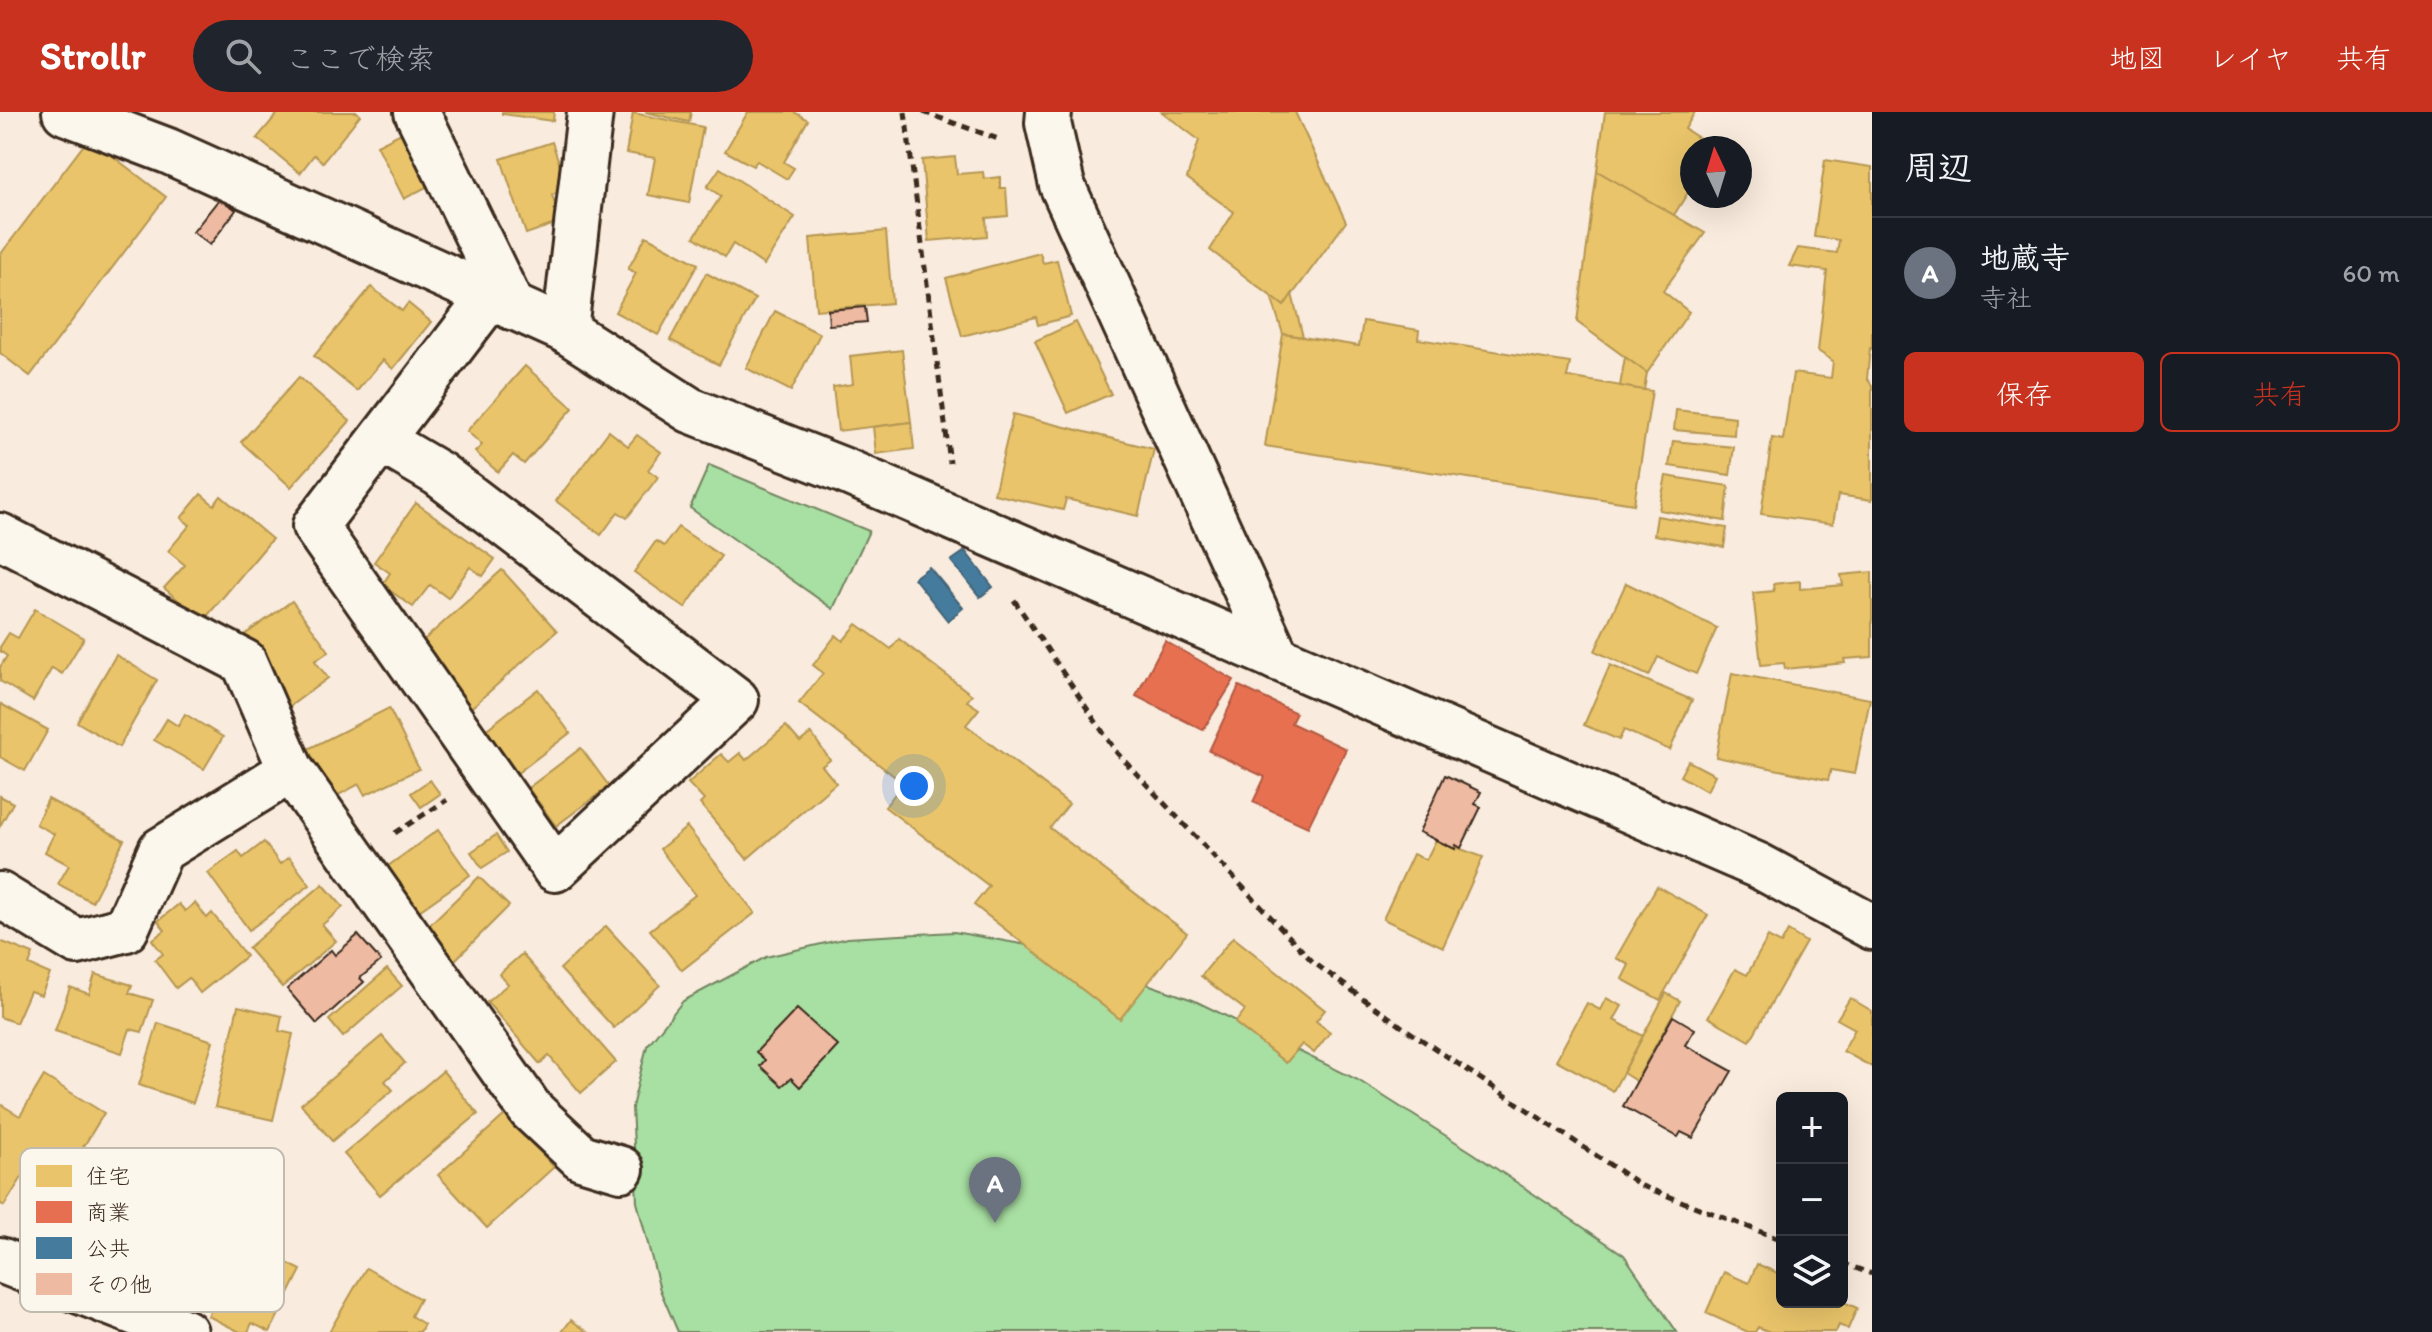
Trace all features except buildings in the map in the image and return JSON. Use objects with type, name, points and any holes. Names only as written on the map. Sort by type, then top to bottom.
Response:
[{"type":"street","points":[[65,112],[168,151],[565,330],[690,410],[845,471],[1759,866],[1872,927]]},
{"type":"street","points":[[417,112],[501,302]]},
{"type":"street","points":[[565,330],[590,112]]},
{"type":"street","points":[[1049,112],[1048,123],[1062,185],[1277,658]]},
{"type":"street","points":[[381,440],[439,474],[736,700],[555,869],[315,526],[381,440],[501,302]]},
{"type":"street","points":[[0,536],[244,662],[291,770],[531,1110],[581,1157],[621,1169]]},
{"type":"street","points":[[0,895],[77,942],[126,929],[161,850],[291,770]]},
{"type":"street","points":[[0,1260],[20,1268]]},
{"type":"street","points":[[134,1312],[185,1332]]},
{"type":"path","points":[[905,112],[954,488],[963,524]]},
{"type":"path","points":[[923,112],[1057,160]]},
{"type":"path","points":[[1006,587],[1117,753],[1313,962],[1401,1026],[1642,1186],[1776,1238]]},
{"type":"path","points":[[354,859],[488,774]]},
{"type":"path","points":[[1848,1265],[1872,1274]]},
{"type":"green space","points":[[709,465],[869,531],[833,609],[690,508]]},
{"type":"green space","points":[[954,932],[1044,948],[1193,1000],[1358,1080],[1624,1255],[1677,1332],[678,1332],[660,1290],[637,1202],[632,1107],[647,1046],[683,1001],[766,957],[847,938]]},
{"type":"place","name":"地蔵寺","points":[[995,1223]]}]
